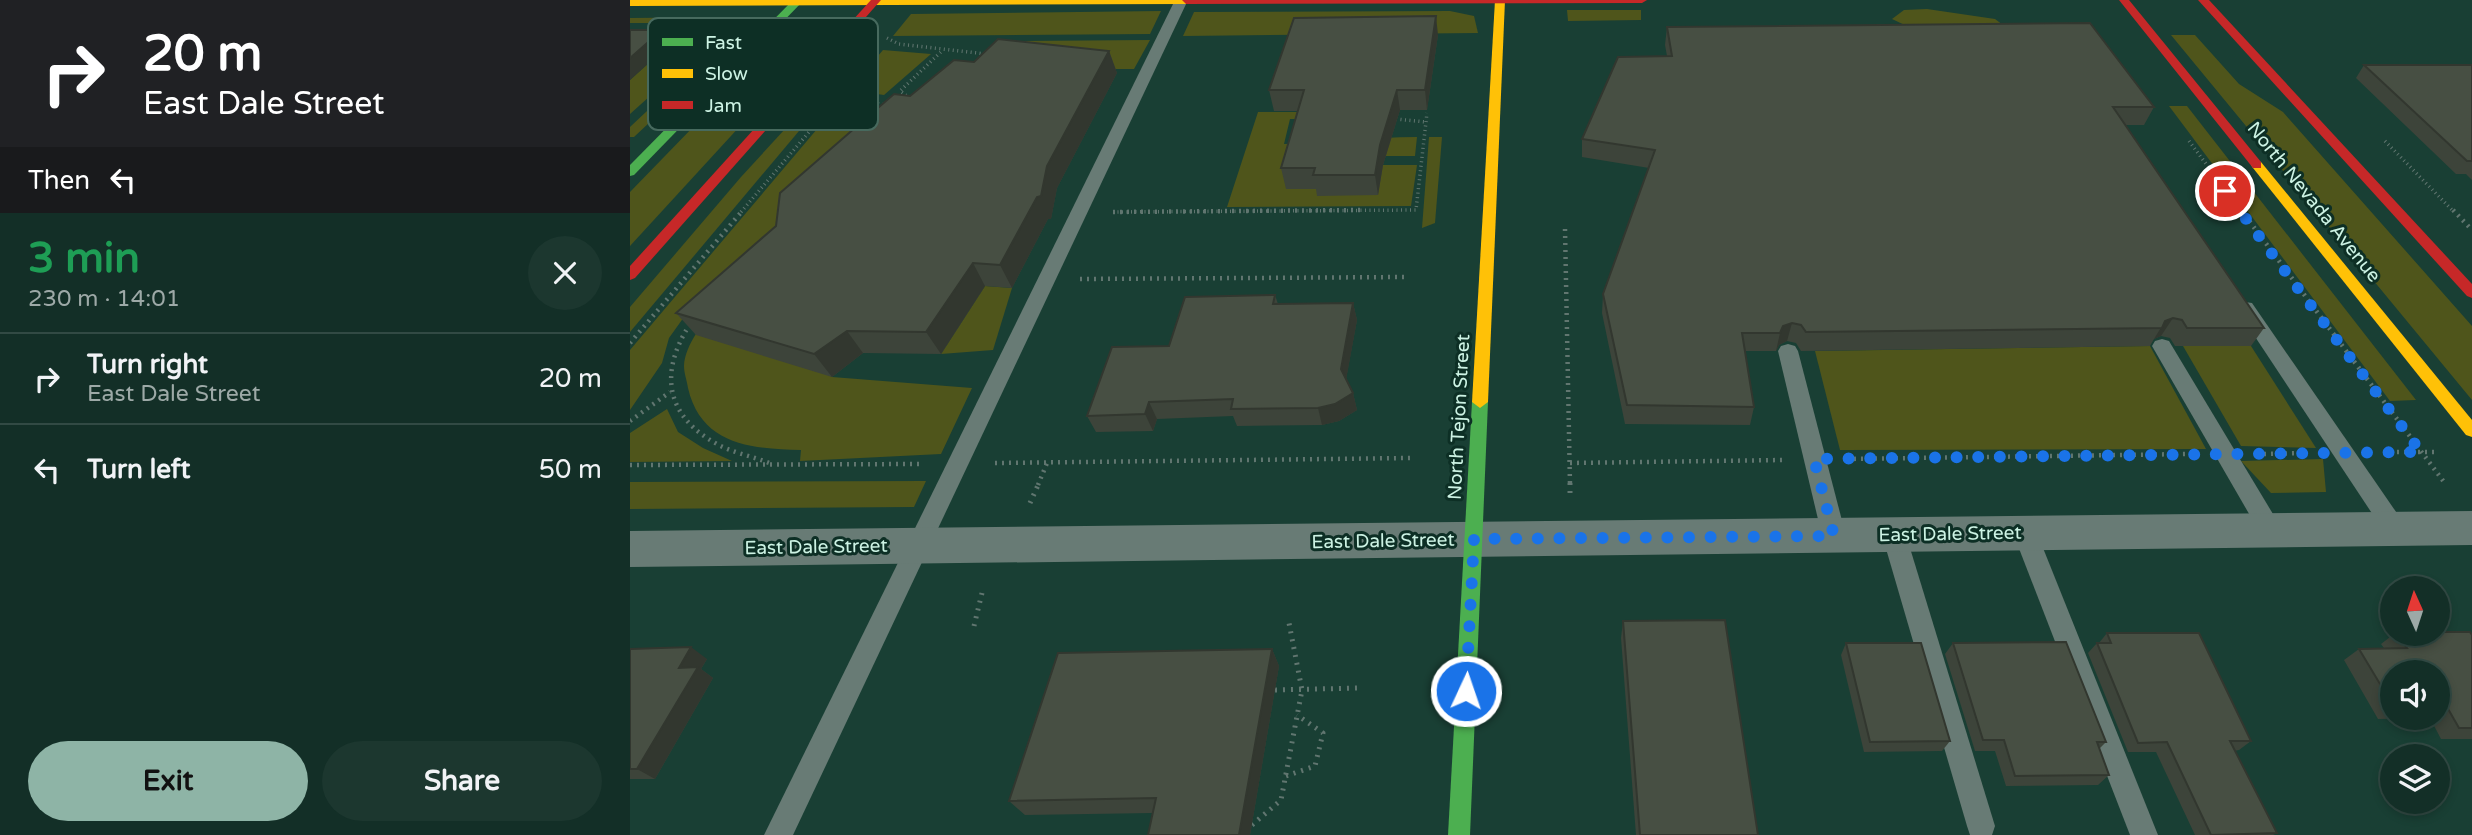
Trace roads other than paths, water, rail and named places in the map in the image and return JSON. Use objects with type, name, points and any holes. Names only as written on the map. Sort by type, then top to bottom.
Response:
[{"type":"street","points":[[630,3],[1642,0]]},
{"type":"street","name":"North Nevada Avenue","points":[[2124,0],[2472,431]]},
{"type":"street","points":[[2203,0],[2472,293]]},
{"type":"street","name":"North Tejon Street","points":[[1460,835],[1500,1]]},
{"type":"street","points":[[782,18],[798,2]]},
{"type":"street","points":[[860,18],[874,2]]},
{"type":"street","points":[[630,172],[672,130]]},
{"type":"street","points":[[630,275],[760,130]]},
{"type":"street","name":"East Dale Street","points":[[630,549],[2472,528]]},
{"type":"lane","points":[[778,835],[1180,2]]},
{"type":"lane","points":[[2234,291],[2395,529]]},
{"type":"lane","points":[[2162,346],[2271,531]]},
{"type":"lane","points":[[1788,351],[1834,536]]},
{"type":"lane","points":[[2025,533],[2144,835]]},
{"type":"lane","points":[[1894,535],[1980,826]]}]
